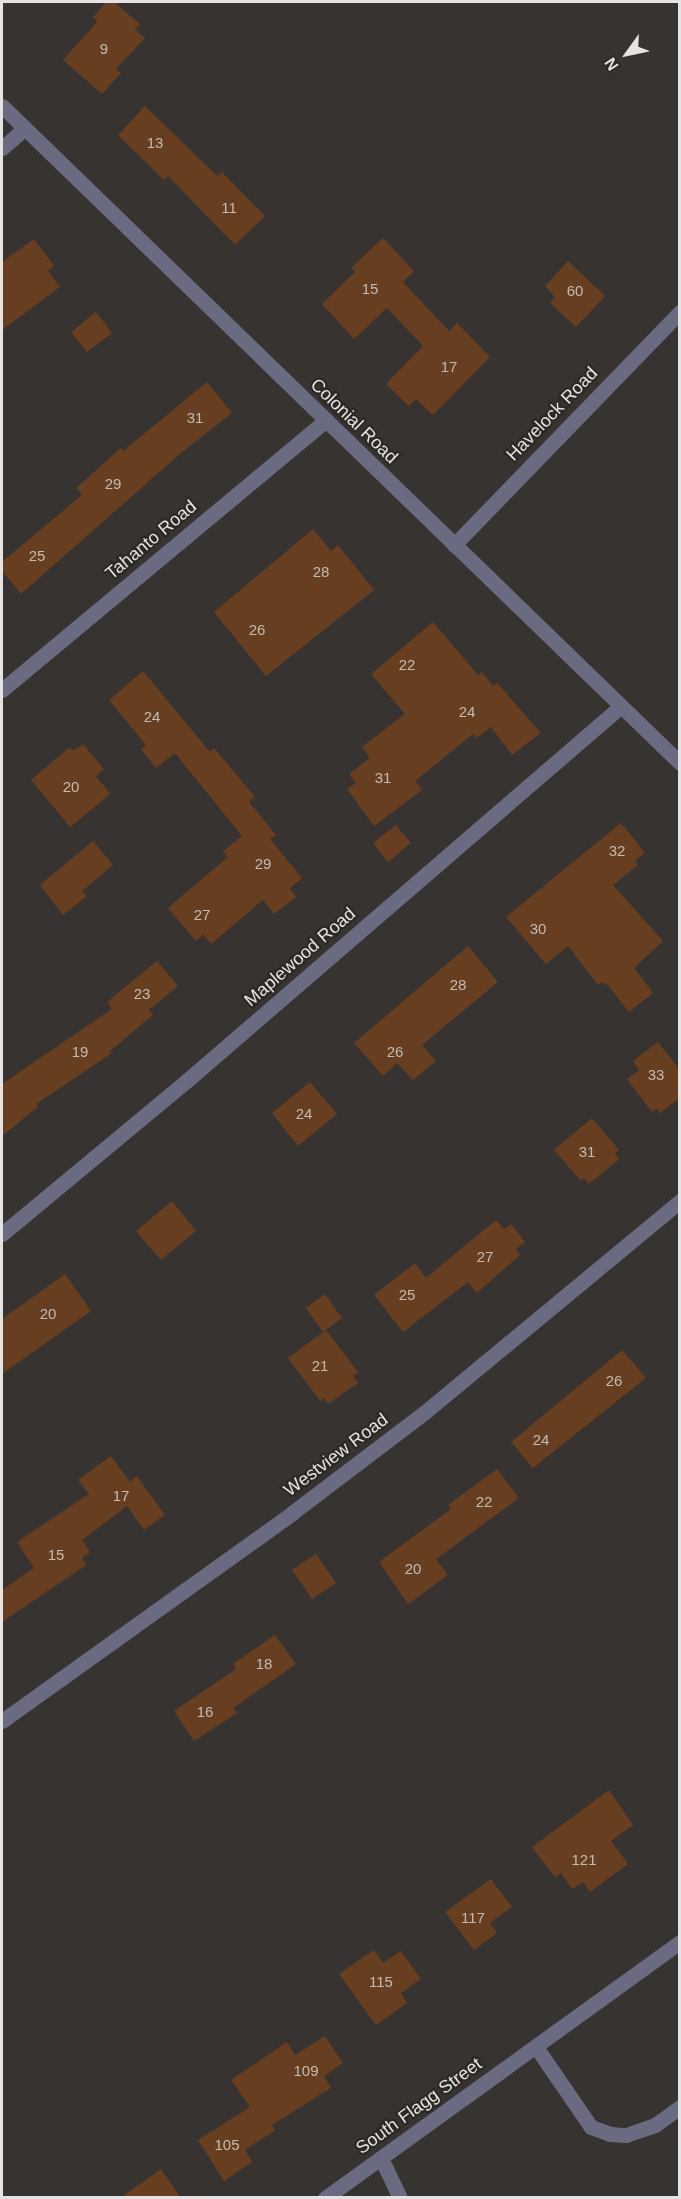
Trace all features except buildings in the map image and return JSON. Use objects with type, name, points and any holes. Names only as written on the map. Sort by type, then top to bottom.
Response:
[{"type":"street","name":"Colonial Road","points":[[2,106],[680,763]]},
{"type":"street","points":[[2,148],[25,128]]},
{"type":"street","name":"Havelock Road","points":[[454,545],[680,312]]},
{"type":"street","name":"Tahanto Road","points":[[2,690],[326,420]]},
{"type":"street","name":"Maplewood Road","points":[[2,1234],[183,1083],[621,706]]},
{"type":"street","name":"Westview Road","points":[[2,1721],[292,1513],[425,1412],[680,1201]]},
{"type":"street","name":"South Flagg Street","points":[[325,2198],[680,1942]]},
{"type":"street","points":[[536,2046],[591,2127],[610,2134],[626,2135],[655,2125],[680,2107]]},
{"type":"street","points":[[381,2158],[400,2198]]}]
